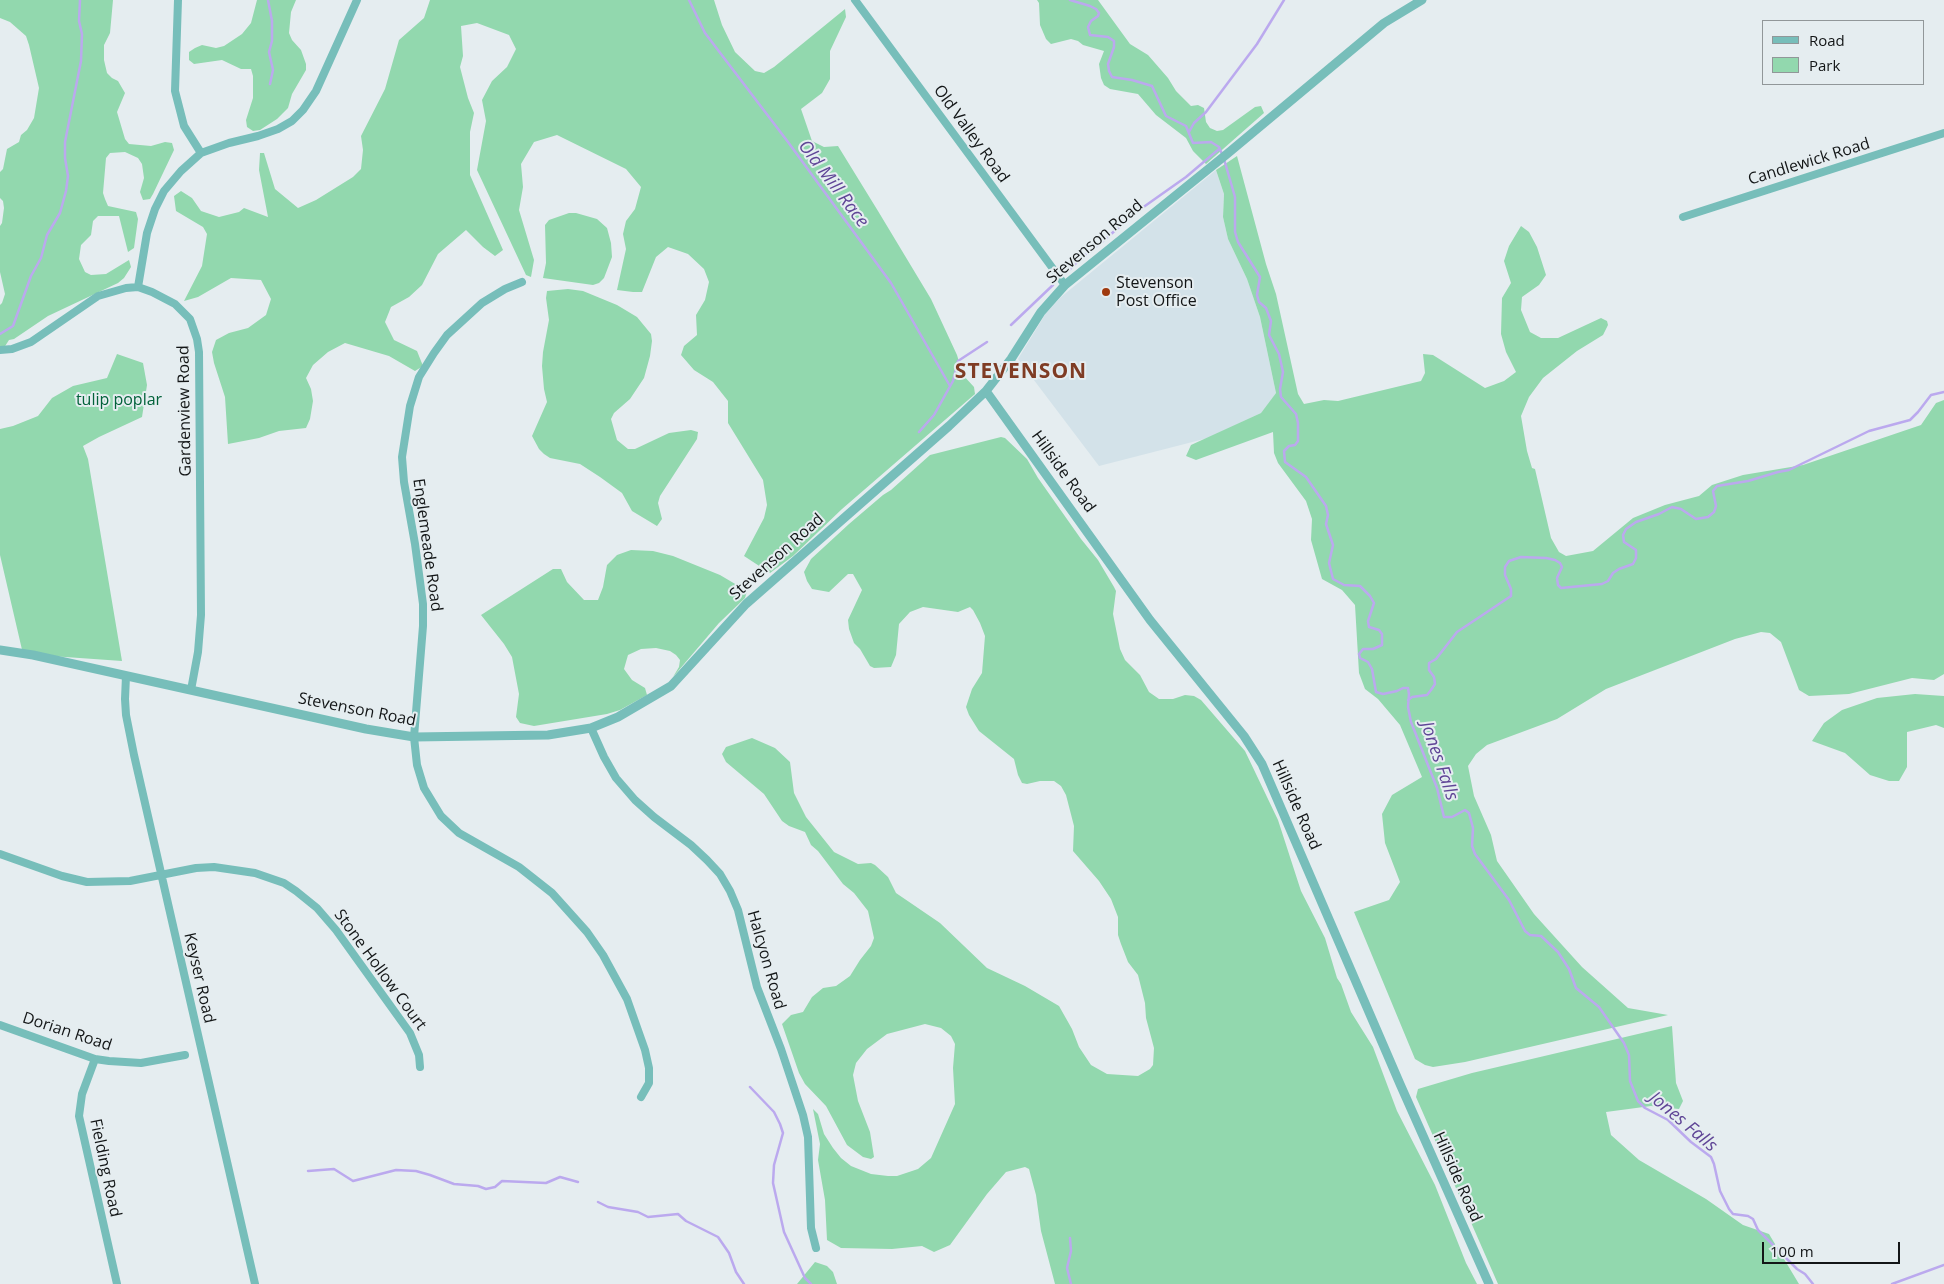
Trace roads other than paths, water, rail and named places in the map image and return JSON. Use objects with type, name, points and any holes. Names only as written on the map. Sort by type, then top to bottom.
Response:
[{"type":"street","points":[[178,0],[175,90],[184,126],[201,153]]},
{"type":"street","points":[[0,350],[12,349],[31,342],[98,296],[126,288],[138,287],[147,233],[155,209],[164,191],[181,171],[201,153],[278,129],[292,121],[304,110],[316,91],[357,0]]},
{"type":"street","name":"Old Valley Road","points":[[855,0],[1065,285]]},
{"type":"street","name":"Stevenson Road","points":[[0,650],[33,655],[414,738],[548,735],[591,728],[638,707],[671,686],[746,604],[949,426],[986,391],[1011,359],[1041,312],[1065,285],[1224,157],[1384,24],[1422,0]]},
{"type":"street","name":"Candlewick Road","points":[[1683,217],[1944,133]]},
{"type":"street","name":"Englemeade Road","points":[[522,282],[505,289],[482,303],[447,335],[420,377],[410,406],[402,457],[404,482],[420,576],[423,626],[414,738],[417,765],[424,788],[441,816],[459,833],[520,867],[552,893],[587,932],[603,955],[627,998],[645,1050],[649,1068],[649,1083],[641,1097]]},
{"type":"street","name":"Gardenview Road","points":[[138,287],[164,297],[184,311],[190,318],[197,339],[199,372],[201,615],[192,690]]},
{"type":"street","name":"Hillside Road","points":[[986,391],[1150,620],[1244,736],[1262,764],[1400,1084],[1489,1284]]},
{"type":"street","name":"Keyser Road","points":[[126,676],[124,699],[129,732],[255,1284]]},
{"type":"street","name":"Halcyon Road","points":[[591,728],[616,778],[635,800],[654,817],[692,845],[720,874],[730,891],[738,910],[757,987],[803,1115],[808,1137],[811,1228],[816,1248]]},
{"type":"street","name":"Stone Hollow Court","points":[[0,854],[62,876],[87,882],[130,882],[196,868],[236,869],[270,878],[296,891],[317,908],[336,930],[410,1033],[417,1049],[420,1067]]},
{"type":"street","name":"Dorian Road","points":[[0,1025],[95,1059],[120,1063],[141,1063],[185,1055]]},
{"type":"street","name":"Fielding Road","points":[[95,1059],[82,1094],[79,1116],[117,1284]]},
{"type":"waterway","points":[[0,334],[13,326],[31,276],[41,258],[47,235],[60,213],[66,191],[68,176],[65,142],[81,61],[80,0]]},
{"type":"waterway","points":[[268,0],[272,21],[272,41],[269,52],[273,70],[270,84]]},
{"type":"waterway","name":"Old Mill Race","points":[[689,0],[705,33],[788,142],[891,283],[950,386]]},
{"type":"waterway","name":"Jones Falls","points":[[1070,0],[1090,6],[1099,13],[1088,27],[1090,35],[1108,37],[1114,41],[1114,47],[1108,64],[1112,77],[1152,86],[1166,116],[1186,126],[1193,143],[1211,142],[1219,147],[1222,154]]},
{"type":"waterway","points":[[1189,132],[1194,123],[1206,112],[1257,44],[1284,0]]},
{"type":"waterway","points":[[1066,273],[1135,213],[1186,177],[1219,149]]},
{"type":"waterway","name":"Jones Falls","points":[[1224,159],[1235,197],[1235,232],[1238,242],[1260,277],[1257,295],[1259,302],[1266,308],[1271,321],[1269,335],[1279,354],[1283,372],[1280,389],[1281,397],[1296,414],[1298,423],[1298,441],[1295,445],[1289,446],[1284,451],[1285,462],[1306,477],[1326,506],[1328,515],[1326,524],[1333,545],[1329,563],[1333,579],[1344,585],[1360,586],[1374,603],[1368,621],[1369,627],[1379,630],[1382,634],[1382,645],[1373,649],[1363,649],[1359,654],[1360,658],[1368,662],[1372,669],[1376,692],[1383,694],[1408,688],[1408,707],[1411,722],[1437,788],[1444,817],[1452,817],[1465,810],[1469,813],[1473,828],[1472,846],[1475,854],[1509,900],[1525,931],[1530,935],[1541,936],[1558,952],[1569,969],[1576,988],[1599,1007],[1624,1043],[1629,1055],[1630,1081],[1638,1101],[1645,1108],[1668,1120],[1691,1142],[1711,1157],[1720,1191],[1733,1214],[1748,1216],[1753,1219],[1758,1230],[1797,1269],[1805,1274],[1813,1284]]},
{"type":"waterway","points":[[1011,325],[1053,285]]},
{"type":"waterway","name":"Old Mill Race","points":[[919,432],[934,415],[953,381],[958,361],[987,342]]},
{"type":"waterway","points":[[1408,700],[1412,697],[1427,695],[1431,690],[1435,684],[1434,677],[1429,670],[1429,663],[1436,659],[1457,632],[1511,596],[1511,589],[1505,575],[1505,567],[1509,561],[1521,557],[1555,560],[1562,567],[1557,578],[1558,585],[1561,588],[1602,584],[1608,581],[1613,573],[1619,569],[1633,564],[1636,558],[1636,550],[1624,542],[1623,535],[1626,529],[1636,522],[1672,507],[1681,509],[1696,519],[1708,517],[1714,512],[1716,506],[1713,491],[1717,486],[1748,481],[1789,470],[1869,431],[1910,420],[1931,395],[1944,392]]},
{"type":"waterway","points":[[750,1087],[774,1112],[783,1133],[774,1165],[773,1183],[784,1232],[805,1278],[811,1284]]},
{"type":"waterway","points":[[308,1171],[334,1169],[353,1181],[396,1170],[416,1171],[454,1184],[478,1186],[486,1189],[495,1187],[502,1181],[546,1183],[560,1177],[578,1182]]},
{"type":"waterway","points":[[598,1202],[608,1207],[638,1212],[648,1217],[678,1214],[686,1221],[718,1237],[729,1253],[736,1272],[744,1284]]},
{"type":"waterway","points":[[1070,1238],[1071,1251],[1067,1268],[1071,1284]]},
{"type":"waterway","points":[[1892,1284],[1944,1265]]},
{"type":"place","name":"Stevenson Post Office","points":[[1106,292]]},
{"type":"district","name":"STEVENSON","points":[[1021,372]]},
{"type":"park label","name":"tulip poplar","points":[[119,400]]}]
